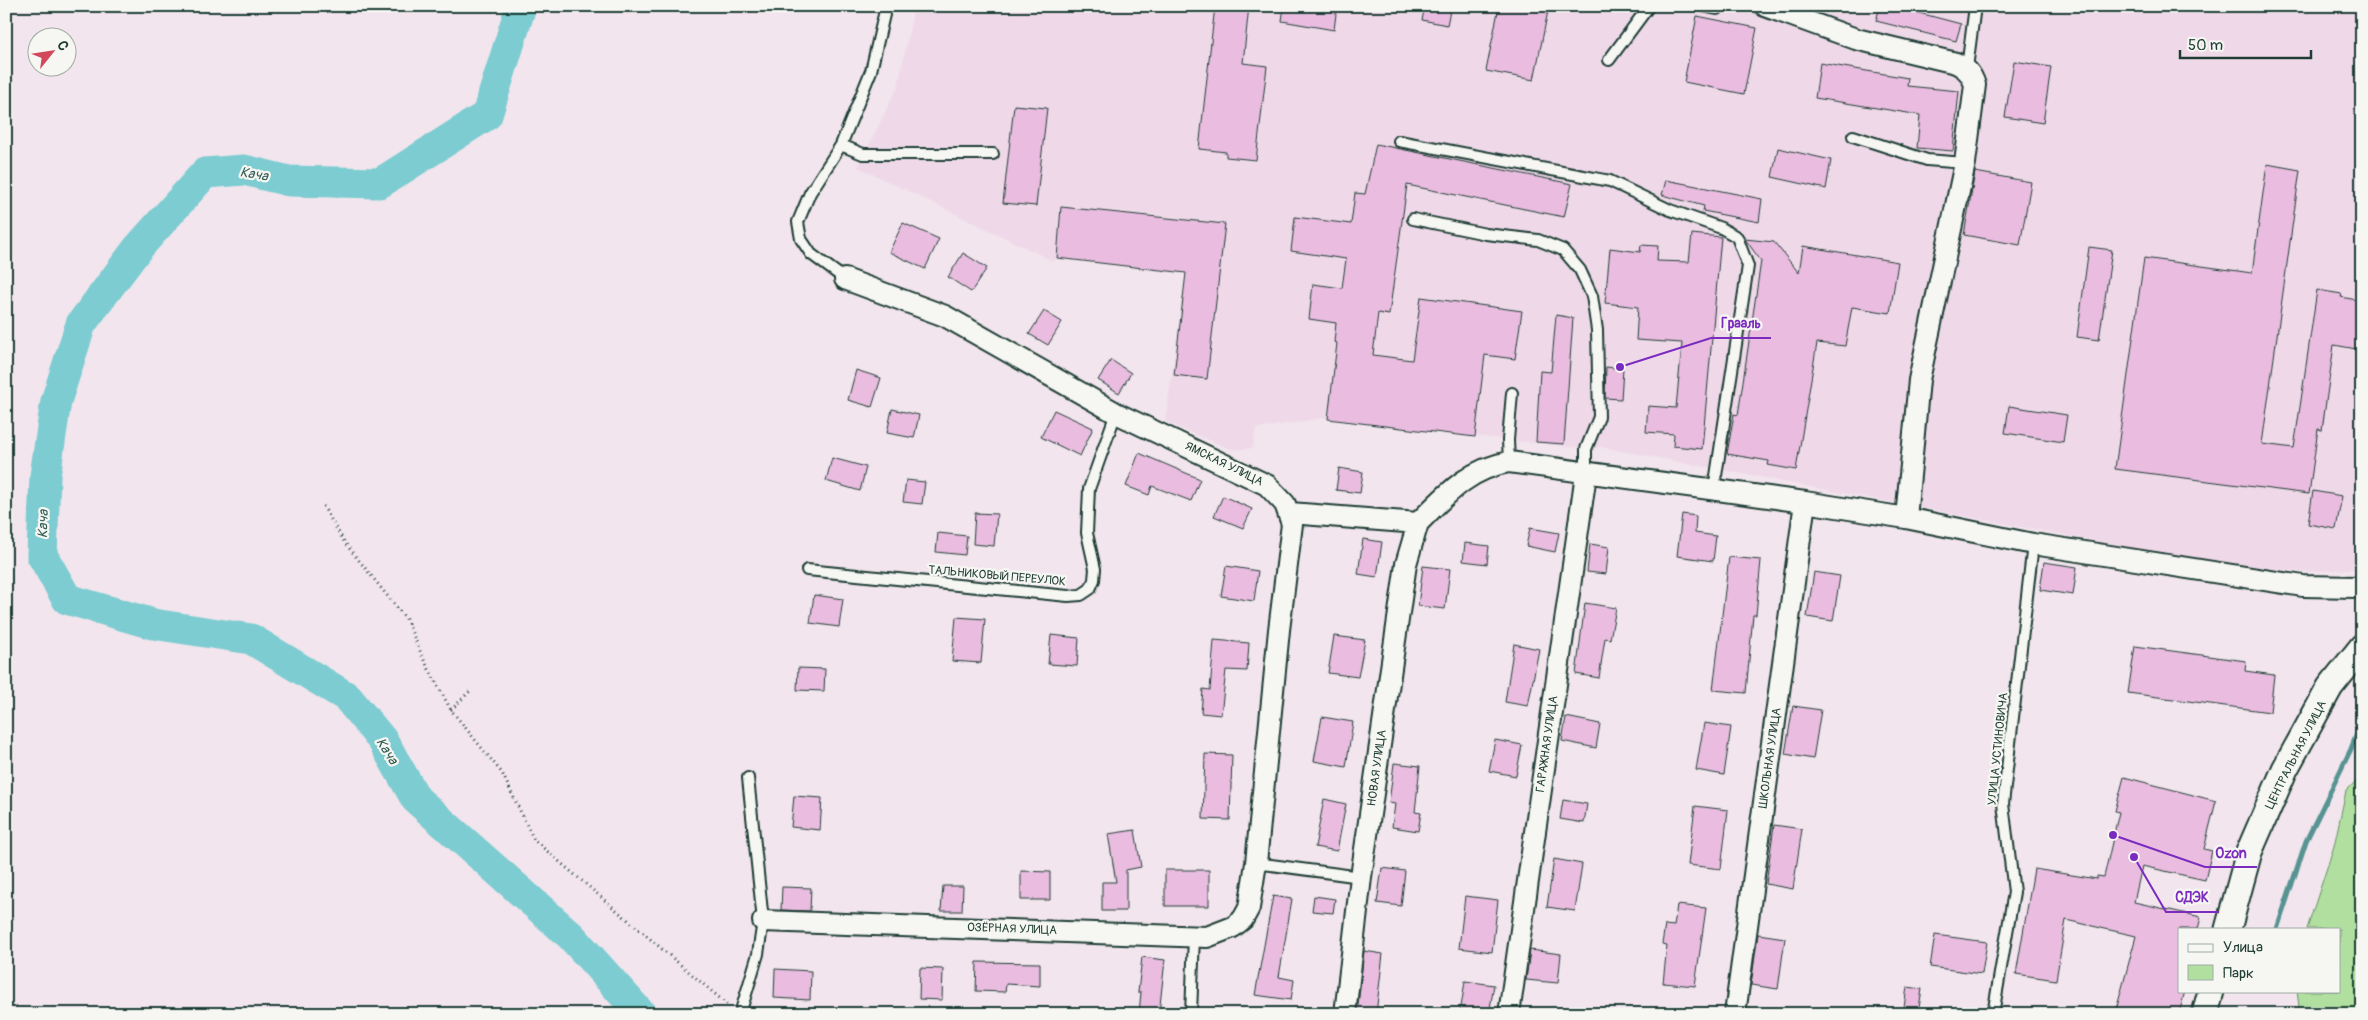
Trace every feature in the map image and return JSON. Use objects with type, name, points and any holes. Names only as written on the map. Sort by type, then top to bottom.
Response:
[{"type":"street","points":[[1765,6],[1856,39],[1956,63],[1966,68],[1972,75],[1975,85],[1965,163],[1919,380],[1906,518]]},
{"type":"street","name":"ЯМСКАЯ УЛИЦА","points":[[845,279],[945,316],[1116,413],[1267,485],[1278,495],[1290,513]]},
{"type":"street","points":[[1256,864],[1279,630],[1292,524],[1290,513],[1418,523],[1472,474],[1483,468],[1509,462],[1586,474],[1714,488],[1805,502],[1906,518],[2033,544],[2303,586],[2357,587],[2362,589]]},
{"type":"street","name":"ГАРАЖНАЯ УЛИЦА","points":[[1508,1014],[1586,474]]},
{"type":"street","name":"ШКОЛЬНАЯ УЛИЦА","points":[[1735,1014],[1805,502]]},
{"type":"street","name":"НОВАЯ УЛИЦА","points":[[1345,1014],[1361,877],[1406,564],[1418,523]]},
{"type":"street","name":"ЦЕНТРАЛЬНАЯ УЛИЦА","points":[[2228,928],[2249,852],[2285,769],[2330,687],[2362,647]]},
{"type":"street","name":"ОЗЁРНАЯ УЛИЦА","points":[[764,920],[1207,937],[1233,927],[1243,919],[1249,908],[1256,864]]},
{"type":"street","points":[[2205,1014],[2211,992]]},
{"type":"lane","points":[[845,279],[811,254],[801,239],[798,222],[810,193],[841,145],[871,71],[886,6]]},
{"type":"lane","points":[[1610,60],[1649,6]]},
{"type":"lane","points":[[1702,6],[1717,9],[1721,6]]},
{"type":"lane","points":[[1966,68],[1975,6]]},
{"type":"lane","points":[[1853,136],[1927,160],[1965,163]]},
{"type":"lane","points":[[1399,141],[1610,181],[1670,210],[1721,228],[1737,237],[1748,266],[1714,488]]},
{"type":"lane","points":[[841,145],[863,154],[993,154]]},
{"type":"lane","points":[[1413,220],[1486,234],[1538,240],[1564,250],[1580,270],[1592,296],[1597,330],[1599,417],[1586,449],[1586,474]]},
{"type":"lane","points":[[1509,462],[1508,440],[1512,393]]},
{"type":"lane","name":"ТАЛЬНИКОВЫЙ ПЕРЕУЛОК","points":[[806,570],[1068,596],[1081,595],[1090,589],[1094,580],[1095,569],[1087,533],[1089,489],[1116,413]]},
{"type":"lane","name":"УЛИЦА УСТИНОВИЧА","points":[[1993,1014],[2014,892],[2004,804],[2033,544]]},
{"type":"lane","points":[[737,1011],[758,954],[764,920],[748,778]]},
{"type":"lane","points":[[1256,864],[1361,877]]},
{"type":"lane","points":[[1191,1014],[1194,936]]},
{"type":"path","points":[[324,506],[345,544],[406,619],[424,660],[451,710],[502,773],[534,840],[737,1011]]},
{"type":"path","points":[[451,710],[470,691]]},
{"type":"shaded area","points":[[914,6],[2362,6],[2362,568],[2303,572],[2201,561],[1600,447],[1586,449],[1323,418],[1256,429],[1253,448],[1233,450],[1165,422],[1186,273],[1057,258],[1059,231],[1055,262],[858,167],[898,86]]},
{"type":"green space","points":[[2362,775],[2362,1014],[2300,1014],[2297,992],[2340,992],[2340,928],[2307,928],[2334,846],[2346,791]]},
{"type":"building","points":[[1215,6],[1249,6],[1243,63],[1267,66],[1256,160],[1226,157],[1226,152],[1199,149]]},
{"type":"building","points":[[1284,6],[1337,6],[1334,30],[1282,21]]},
{"type":"building","points":[[1425,6],[1451,6],[1447,25],[1422,20]]},
{"type":"building","points":[[1499,6],[1549,6],[1534,80],[1486,71]]},
{"type":"building","points":[[1880,6],[1905,6],[1904,9],[1961,24],[1956,41],[1876,21]]},
{"type":"building","points":[[1697,16],[1757,28],[1744,94],[1684,82]]},
{"type":"building","points":[[2014,61],[2051,67],[2043,123],[2005,117]]},
{"type":"building","points":[[1820,63],[1908,78],[1907,86],[1959,91],[1953,151],[1917,148],[1920,115],[1815,98]]},
{"type":"building","points":[[1014,105],[1047,108],[1036,206],[1003,203]]},
{"type":"building","points":[[1376,144],[1572,184],[1564,217],[1407,185],[1389,315],[1378,313],[1373,355],[1412,360],[1421,297],[1522,311],[1515,359],[1485,355],[1475,437],[1328,419],[1337,343],[1334,342],[1336,323],[1309,319],[1313,284],[1342,288],[1346,259],[1291,251],[1295,217],[1351,224],[1355,193],[1365,194]]},
{"type":"building","points":[[1778,148],[1831,160],[1826,189],[1772,177]]},
{"type":"building","points":[[2267,164],[2300,170],[2262,444],[2294,448],[2317,290],[2342,294],[2341,297],[2362,301],[2362,350],[2334,345],[2322,430],[2318,429],[2309,494],[2115,469],[2144,258],[2252,273]]},
{"type":"building","points":[[1975,172],[2031,182],[2020,245],[1964,235]]},
{"type":"building","points":[[1666,180],[1762,199],[1759,222],[1703,211],[1704,206],[1662,195]]},
{"type":"building","points":[[1061,207],[1225,224],[1207,379],[1174,375],[1186,273],[1057,258]]},
{"type":"building","points":[[903,223],[939,239],[925,269],[889,252]]},
{"type":"building","points":[[1692,234],[1721,237],[1702,449],[1673,446],[1674,434],[1646,432],[1648,406],[1676,408],[1682,343],[1636,340],[1638,307],[1605,303],[1610,248],[1640,252],[1641,245],[1658,246],[1657,261],[1689,262]]},
{"type":"building","points":[[1745,239],[1774,242],[1799,273],[1803,246],[1898,262],[1890,313],[1852,307],[1845,346],[1817,343],[1796,470],[1768,465],[1769,461],[1727,454],[1734,414],[1738,415],[1761,261]]},
{"type":"building","points":[[2089,247],[2112,250],[2099,340],[2077,337]]},
{"type":"building","points":[[963,253],[987,268],[971,292],[948,277]]},
{"type":"building","points":[[1044,311],[1062,322],[1048,345],[1029,334]]},
{"type":"building","points":[[1556,315],[1573,318],[1564,444],[1536,442],[1540,371],[1551,372]]},
{"type":"building","points":[[1111,360],[1131,373],[1119,393],[1098,380]]},
{"type":"building","points":[[1606,367],[1623,369],[1621,399],[1605,398]]},
{"type":"building","points":[[856,370],[881,378],[872,407],[848,400]]},
{"type":"building","points":[[2009,406],[2067,415],[2063,442],[2005,433]]},
{"type":"building","points":[[892,409],[919,415],[914,438],[887,433]]},
{"type":"building","points":[[1054,410],[1093,428],[1080,456],[1041,437]]},
{"type":"building","points":[[1139,453],[1200,479],[1191,501],[1152,486],[1149,495],[1126,486]]},
{"type":"building","points":[[832,458],[866,467],[860,491],[826,481]]},
{"type":"building","points":[[1339,468],[1363,472],[1360,493],[1336,490]]},
{"type":"building","points":[[906,480],[925,482],[922,504],[903,502]]},
{"type":"building","points":[[2313,491],[2342,496],[2336,529],[2308,524]]},
{"type":"building","points":[[1223,496],[1252,509],[1243,528],[1214,516]]},
{"type":"building","points":[[975,513],[997,514],[994,546],[973,544]]},
{"type":"building","points":[[1682,514],[1696,516],[1695,533],[1716,536],[1713,561],[1677,556]]},
{"type":"building","points":[[1530,528],[1559,533],[1555,552],[1526,546]]},
{"type":"building","points":[[938,533],[967,536],[965,555],[936,552]]},
{"type":"building","points":[[1363,539],[1382,542],[1377,577],[1358,574]]},
{"type":"building","points":[[1465,543],[1489,546],[1487,564],[1463,561]]},
{"type":"building","points":[[1590,544],[1609,547],[1606,574],[1587,572]]},
{"type":"building","points":[[1729,557],[1761,560],[1756,615],[1753,615],[1746,693],[1713,690]]},
{"type":"building","points":[[2044,562],[2077,567],[2073,595],[2040,590]]},
{"type":"building","points":[[1226,566],[1258,571],[1254,601],[1221,596]]},
{"type":"building","points":[[1423,566],[1450,569],[1445,609],[1418,606]]},
{"type":"building","points":[[1814,572],[1840,576],[1833,621],[1807,617]]},
{"type":"building","points":[[814,595],[843,599],[839,627],[810,623]]},
{"type":"building","points":[[1585,603],[1616,608],[1610,639],[1605,638],[1599,678],[1576,674]]},
{"type":"building","points":[[956,617],[985,619],[981,663],[952,661]]},
{"type":"building","points":[[1051,635],[1079,638],[1077,666],[1048,664]]},
{"type":"building","points":[[1334,636],[1365,640],[1358,677],[1328,673]]},
{"type":"building","points":[[1214,640],[1249,643],[1247,671],[1226,670],[1221,715],[1201,713],[1203,689],[1210,690]]},
{"type":"building","points":[[1514,644],[1539,649],[1528,706],[1505,702]]},
{"type":"building","points":[[2135,646],[2246,661],[2245,671],[2274,675],[2270,712],[2128,693]]},
{"type":"building","points":[[798,668],[825,669],[824,691],[797,690]]},
{"type":"building","points":[[1793,706],[1821,710],[1813,759],[1785,754]]},
{"type":"building","points":[[1322,717],[1353,722],[1346,767],[1314,761]]},
{"type":"building","points":[[1566,717],[1600,724],[1596,748],[1562,741]]},
{"type":"building","points":[[1704,723],[1731,727],[1724,775],[1696,770]]},
{"type":"building","points":[[1495,740],[1522,745],[1516,776],[1489,771]]},
{"type":"building","points":[[1205,754],[1232,755],[1230,820],[1203,819]]},
{"type":"building","points":[[1394,763],[1420,766],[1415,812],[1421,813],[1418,831],[1392,827],[1395,804],[1389,803]]},
{"type":"building","points":[[2124,777],[2216,801],[2204,849],[2212,851],[2205,880],[2142,866],[2134,902],[2201,917],[2198,928],[2178,928],[2178,992],[2185,992],[2179,1014],[2115,1014],[2136,936],[2066,920],[2056,980],[2016,974],[2034,869],[2097,879],[2097,876],[2104,877],[2119,812],[2115,811]]},
{"type":"building","points":[[794,796],[822,798],[820,830],[791,827]]},
{"type":"building","points":[[1324,799],[1346,804],[1337,851],[1315,847]]},
{"type":"building","points":[[1563,800],[1587,804],[1584,823],[1560,819]]},
{"type":"building","points":[[1695,806],[1728,810],[1721,869],[1688,865]]},
{"type":"building","points":[[1774,825],[1802,829],[1793,889],[1766,884]]},
{"type":"building","points":[[1135,830],[1141,867],[1126,870],[1126,911],[1102,911],[1102,882],[1116,882],[1108,834]]},
{"type":"building","points":[[1554,859],[1582,864],[1575,911],[1547,907]]},
{"type":"building","points":[[1382,868],[1405,871],[1401,906],[1377,903]]},
{"type":"building","points":[[1165,870],[1209,870],[1209,906],[1165,906]]},
{"type":"building","points":[[1021,871],[1050,872],[1050,900],[1021,900]]},
{"type":"building","points":[[943,886],[963,886],[962,911],[941,911]]},
{"type":"building","points":[[782,887],[811,888],[810,911],[781,910]]},
{"type":"building","points":[[1273,896],[1292,899],[1279,977],[1294,980],[1291,1000],[1255,995]]},
{"type":"building","points":[[1314,896],[1335,899],[1333,913],[1312,911]]},
{"type":"building","points":[[1465,896],[1498,900],[1492,952],[1459,948]]},
{"type":"building","points":[[1677,905],[1706,908],[1695,986],[1663,983],[1667,945],[1662,944],[1665,925],[1674,926]]},
{"type":"building","points":[[1758,934],[1785,938],[1778,989],[1751,985]]},
{"type":"building","points":[[1935,935],[1987,942],[1982,974],[1930,967]]},
{"type":"building","points":[[1530,950],[1561,954],[1558,983],[1526,980]]},
{"type":"building","points":[[1364,951],[1383,954],[1376,1014],[1357,1014]]},
{"type":"building","points":[[1142,957],[1165,960],[1159,1014],[1139,1014],[1141,992],[1138,992]]},
{"type":"building","points":[[977,962],[1040,963],[1040,986],[1006,984],[1005,992],[976,991]]},
{"type":"building","points":[[920,968],[943,969],[942,1000],[919,999]]},
{"type":"building","points":[[775,969],[811,971],[810,1000],[774,998]]},
{"type":"building","points":[[1465,981],[1494,985],[1489,1014],[1460,1014]]},
{"type":"building","points":[[1907,987],[1922,989],[1918,1014],[1903,1014]]},
{"type":"waterway","name":"Кача","points":[[521,6],[487,115],[380,183],[289,181],[244,170],[205,173],[138,248],[81,324],[56,401],[45,476],[42,555],[67,599],[153,624],[251,639],[347,697],[383,741],[416,799],[571,936],[641,1014]]},
{"type":"waterway","points":[[2277,928],[2306,841],[2351,749],[2362,721]]},
{"type":"place","name":"Грааль","points":[[1620,367]]},
{"type":"place","name":"Ozon","points":[[2113,835]]},
{"type":"place","name":"СДЭК","points":[[2134,857]]}]
